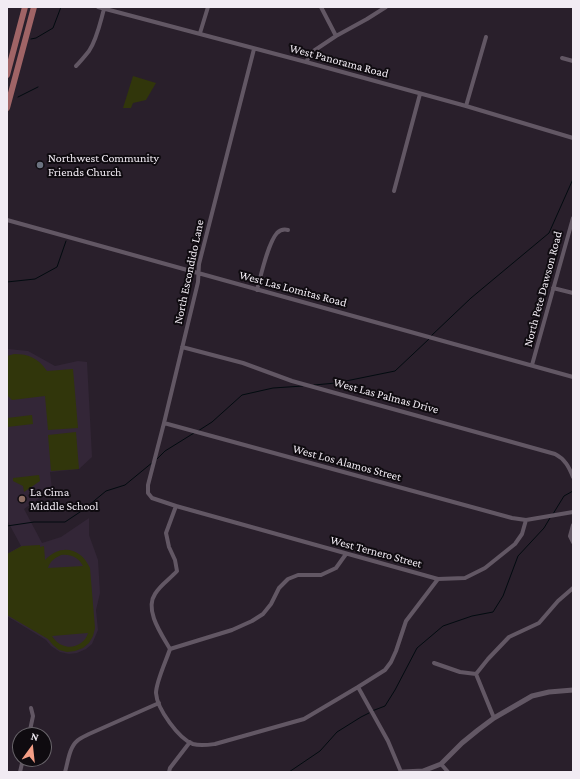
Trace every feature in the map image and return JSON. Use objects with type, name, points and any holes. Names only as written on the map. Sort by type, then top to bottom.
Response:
[{"type":"main road","points":[[7,75],[25,7]]},
{"type":"main road","points":[[7,105],[34,7]]},
{"type":"street","name":"West Panorama Road","points":[[98,7],[200,33],[466,106],[573,138]]},
{"type":"street","points":[[200,33],[208,7]]},
{"type":"street","points":[[321,7],[336,36]]},
{"type":"street","points":[[306,62],[312,52],[336,36],[366,20],[386,7]]},
{"type":"street","points":[[76,66],[93,44],[104,9]]},
{"type":"street","points":[[466,106],[486,37]]},
{"type":"street","name":"North Escondido Lane","points":[[152,498],[148,493],[148,485],[198,282],[199,264],[254,49]]},
{"type":"street","points":[[562,58],[573,61]]},
{"type":"street","points":[[394,191],[420,94]]},
{"type":"street","name":"North Pete Dawson Road","points":[[532,365],[573,218]]},
{"type":"street","name":"West Las Lomitas Road","points":[[7,220],[573,376]]},
{"type":"street","points":[[257,290],[270,246],[277,233],[281,230],[288,230]]},
{"type":"street","points":[[553,288],[573,294]]},
{"type":"street","name":"West Las Palmas Drive","points":[[182,347],[243,363],[292,381],[555,454],[560,456],[569,467],[573,478]]},
{"type":"street","name":"West Los Alamos Street","points":[[164,423],[512,518],[526,520]]},
{"type":"street","name":"West Ternero Street","points":[[152,498],[438,579],[465,578],[486,568],[515,544],[522,534],[526,520]]},
{"type":"street","points":[[176,506],[166,534],[169,547],[175,560],[177,571],[154,595],[151,603],[152,614],[170,650],[157,687],[156,695],[169,722],[181,735],[194,744],[202,746],[215,744],[304,718],[385,670],[396,651],[406,621],[438,579]]},
{"type":"street","points":[[526,520],[573,512]]},
{"type":"street","points":[[573,525],[570,536],[573,542]]},
{"type":"street","points":[[170,650],[232,630],[252,621],[263,614],[272,604],[279,588],[288,579],[298,575],[321,575],[336,568],[346,554]]},
{"type":"street","points":[[476,674],[509,637],[539,623],[558,600],[573,588]]},
{"type":"street","points":[[434,663],[460,672],[476,674]]},
{"type":"street","points":[[476,674],[494,718]]},
{"type":"street","points":[[358,687],[388,741],[402,772],[423,771],[441,764],[462,743],[494,718],[532,696],[549,692],[573,690]]},
{"type":"street","points":[[65,772],[70,752],[78,740],[158,701]]},
{"type":"street","points":[[31,708],[33,716],[31,727]]},
{"type":"street","points":[[169,772],[170,768],[190,742]]},
{"type":"street","points":[[441,764],[448,772]]},
{"type":"shaded area","name":"La Cima Middle School","points":[[7,349],[28,351],[55,366],[78,361],[87,362],[92,457],[79,469],[50,472],[52,489],[24,509],[42,543],[61,537],[89,518],[89,535],[98,560],[100,593],[96,610],[98,630],[92,644],[86,649],[77,653],[69,654],[60,652],[51,646],[46,640],[7,616],[7,554],[21,546],[7,520]]},
{"type":"green space","points":[[133,76],[156,83],[146,100],[133,103],[131,108],[123,108]]},
{"type":"green space","points":[[14,354],[29,356],[37,360],[47,371],[73,369],[78,428],[48,430],[45,396],[12,400],[7,395],[7,356]]},
{"type":"green space","points":[[32,415],[33,424],[7,427],[7,418]]},
{"type":"green space","points":[[76,432],[79,469],[51,471],[48,435]]},
{"type":"green space","points":[[39,475],[40,481],[24,492],[23,486],[13,481],[13,478]]},
{"type":"green space","points":[[22,546],[44,546],[45,560],[58,551],[70,550],[76,552],[86,561],[90,568],[95,628],[89,643],[83,648],[67,652],[59,650],[48,639],[7,615],[7,554]],"holes":[[[61,555],[74,557],[79,560],[83,566],[48,568],[50,563]],[[88,633],[81,643],[70,647],[59,643],[52,636]]]},
{"type":"waterway","points":[[31,39],[36,38],[53,28],[61,7]]},
{"type":"waterway","points":[[18,97],[38,87]]},
{"type":"waterway","points":[[431,336],[471,298],[549,233],[573,179]]},
{"type":"waterway","points":[[7,282],[35,279],[57,267],[66,241]]},
{"type":"waterway","points":[[314,385],[336,383],[395,371],[429,339]]},
{"type":"waterway","points":[[198,431],[212,422],[242,395],[273,388],[303,386]]},
{"type":"waterway","points":[[157,459],[165,451],[194,433]]},
{"type":"waterway","points":[[7,526],[34,522],[65,522],[83,510],[106,491],[125,485],[153,462]]},
{"type":"waterway","points":[[553,514],[564,496],[573,491]]},
{"type":"waterway","points":[[372,711],[385,706],[417,648],[443,626],[472,616],[493,612],[503,596],[518,556],[544,528],[550,518]]},
{"type":"waterway","points":[[289,772],[320,751],[337,732],[369,713]]},
{"type":"place","name":"Northwest Community Friends Church","points":[[40,165]]},
{"type":"place","name":"La Cima Middle School","points":[[22,499]]}]
